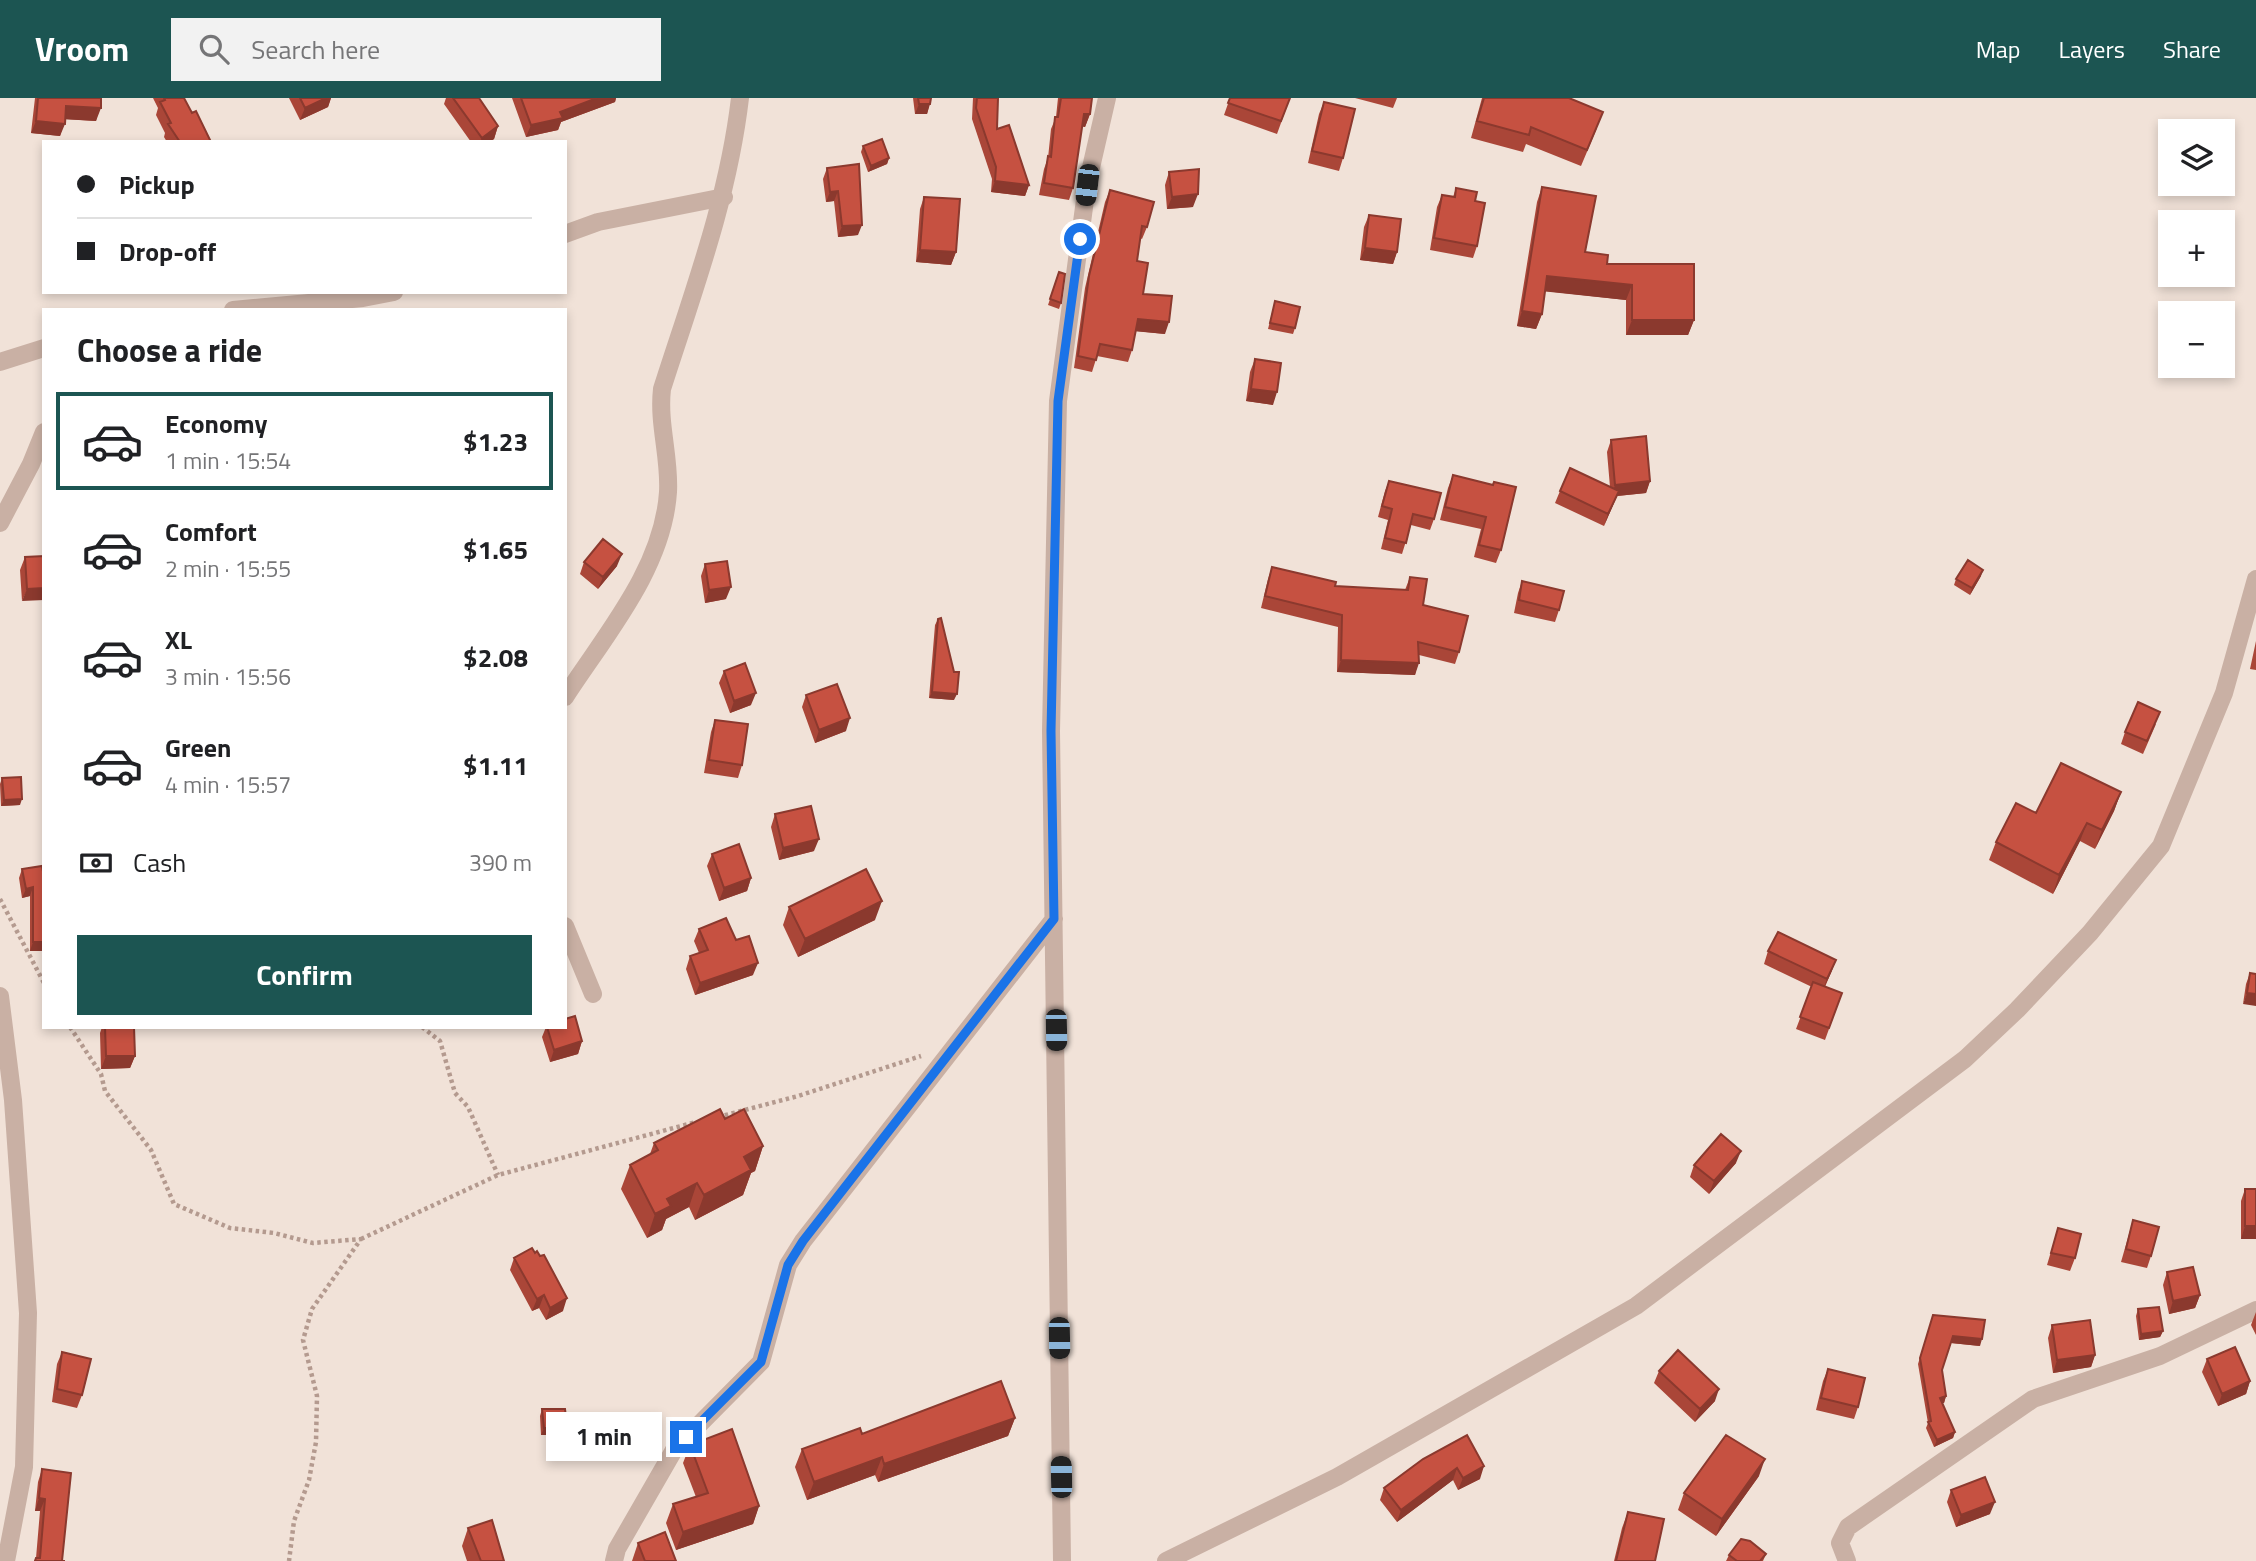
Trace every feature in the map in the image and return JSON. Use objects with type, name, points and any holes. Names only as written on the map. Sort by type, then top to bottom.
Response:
[{"type":"street","points":[[567,694],[650,564],[668,488],[660,423],[662,390],[724,197],[733,157],[740,98]]},
{"type":"street","points":[[1062,1561],[1051,731],[1058,401],[1087,185],[1107,98]]},
{"type":"street","points":[[567,233],[597,222],[724,197]]},
{"type":"street","points":[[255,308],[384,294]]},
{"type":"street","points":[[0,362],[42,349]]},
{"type":"street","points":[[0,523],[42,437]]},
{"type":"street","points":[[1166,1561],[1337,1478],[1636,1306],[1965,1059],[2090,933],[2161,846],[2224,693],[2256,579]]},
{"type":"street","points":[[614,1561],[617,1549],[674,1450],[761,1362],[788,1265],[803,1241],[1054,919]]},
{"type":"street","points":[[567,931],[593,994]]},
{"type":"street","points":[[0,996],[13,1100],[28,1313],[24,1467],[6,1561]]},
{"type":"street","points":[[1847,1561],[1840,1543],[1848,1527],[2033,1399],[2160,1356],[2256,1310]]},
{"type":"path","points":[[0,899],[42,980]]},
{"type":"path","points":[[71,1029],[101,1074],[105,1091],[151,1150],[174,1203],[230,1228],[274,1233],[313,1243],[361,1239],[498,1175],[798,1096],[956,1045]]},
{"type":"path","points":[[425,1029],[440,1041],[455,1093],[468,1107],[498,1175]]},
{"type":"path","points":[[289,1561],[294,1521],[309,1480],[316,1443],[317,1396],[303,1340],[312,1309],[361,1239]]},
{"type":"building","points":[[38,98],[101,98],[101,108],[66,106],[65,124],[36,121]]},
{"type":"building","points":[[164,98],[184,98],[192,113],[196,111],[210,140],[179,140],[168,124],[171,123],[160,102],[165,100]]},
{"type":"building","points":[[300,98],[326,98],[305,108]]},
{"type":"building","points":[[453,98],[479,98],[498,126],[482,138]]},
{"type":"building","points":[[521,98],[597,98],[560,112],[563,118],[531,125]]},
{"type":"building","points":[[918,98],[931,98],[930,104],[919,104]]},
{"type":"building","points":[[977,98],[998,98],[997,129],[1009,125],[1029,185],[995,181],[996,167],[976,108]]},
{"type":"building","points":[[1061,98],[1092,98],[1090,114],[1084,114],[1073,188],[1044,183],[1048,156],[1051,157],[1055,117],[1058,117]]},
{"type":"building","points":[[1230,98],[1290,98],[1281,121],[1228,103]]},
{"type":"building","points":[[1484,98],[1569,98],[1603,112],[1587,150],[1531,127],[1529,135],[1477,121]]},
{"type":"building","points":[[1324,102],[1355,109],[1343,158],[1312,151]]},
{"type":"building","points":[[882,139],[889,158],[871,166],[863,146]]},
{"type":"building","points":[[859,164],[862,225],[842,226],[838,191],[830,192],[827,168]]},
{"type":"building","points":[[1199,169],[1198,194],[1172,197],[1169,172]]},
{"type":"building","points":[[1542,187],[1596,196],[1585,252],[1608,255],[1607,264],[1694,264],[1694,320],[1632,320],[1632,285],[1547,276],[1542,314],[1522,311]]},
{"type":"building","points":[[1456,188],[1477,192],[1475,201],[1485,203],[1477,246],[1434,238],[1442,195],[1455,197]]},
{"type":"building","points":[[1110,190],[1154,202],[1147,227],[1142,226],[1137,261],[1148,263],[1143,294],[1172,296],[1169,322],[1138,319],[1132,350],[1100,344],[1096,360],[1078,356],[1089,276]]},
{"type":"building","points":[[924,197],[960,199],[956,252],[920,250]]},
{"type":"building","points":[[1369,215],[1401,219],[1397,252],[1365,248]]},
{"type":"building","points":[[1059,272],[1065,274],[1061,303],[1050,299]]},
{"type":"building","points":[[1275,301],[1300,307],[1295,328],[1270,323]]},
{"type":"building","points":[[1255,359],[1281,363],[1277,392],[1251,389]]},
{"type":"building","points":[[1646,436],[1650,481],[1615,485],[1611,440]]},
{"type":"building","points":[[1570,468],[1619,491],[1608,514],[1560,491]]},
{"type":"building","points":[[1453,475],[1493,485],[1494,482],[1516,487],[1501,550],[1479,545],[1486,517],[1445,507]]},
{"type":"building","points":[[1389,481],[1441,493],[1434,519],[1413,514],[1406,543],[1385,538],[1392,509],[1382,506]]},
{"type":"building","points":[[603,539],[622,554],[603,577],[584,562]]},
{"type":"building","points":[[42,556],[42,588],[27,589],[25,557]]},
{"type":"building","points":[[1968,560],[1983,570],[1972,588],[1956,579]]},
{"type":"building","points":[[727,561],[731,587],[709,590],[705,564]]},
{"type":"building","points":[[1272,567],[1336,582],[1335,586],[1408,590],[1410,577],[1427,579],[1423,605],[1468,616],[1459,652],[1418,642],[1419,663],[1341,660],[1342,615],[1265,596]]},
{"type":"building","points":[[1522,581],[1564,591],[1559,610],[1519,600]]},
{"type":"building","points":[[941,618],[954,672],[959,672],[957,694],[932,692],[938,619]]},
{"type":"building","points":[[745,663],[756,693],[734,701],[724,671]]},
{"type":"building","points":[[837,684],[850,718],[819,730],[806,695]]},
{"type":"building","points":[[2138,702],[2160,712],[2147,741],[2125,732]]},
{"type":"building","points":[[715,720],[748,724],[742,765],[709,760]]},
{"type":"building","points":[[2061,763],[2121,792],[2102,830],[2087,823],[2059,875],[1996,842],[2016,803],[2036,813]]},
{"type":"building","points":[[21,777],[22,799],[4,800],[2,778]]},
{"type":"building","points":[[811,806],[819,839],[783,848],[775,814]]},
{"type":"building","points":[[739,844],[751,878],[724,888],[712,854]]},
{"type":"building","points":[[42,866],[42,942],[33,942],[33,887],[26,889],[22,869]]},
{"type":"building","points":[[866,869],[882,901],[805,939],[789,907]]},
{"type":"building","points":[[726,918],[736,940],[749,936],[758,963],[700,983],[690,956],[708,950],[699,929]]},
{"type":"building","points":[[1778,932],[1836,960],[1827,979],[1768,951]]},
{"type":"building","points":[[2250,973],[2256,974],[2256,994],[2247,993]]},
{"type":"building","points":[[1813,982],[1842,993],[1829,1028],[1800,1017]]},
{"type":"building","points":[[575,1016],[582,1041],[554,1050],[548,1029],[567,1029],[567,1018]]},
{"type":"building","points":[[105,1029],[134,1029],[135,1056],[106,1056]]},
{"type":"building","points":[[720,1109],[725,1119],[744,1109],[763,1146],[744,1157],[751,1170],[704,1195],[697,1183],[667,1199],[671,1206],[655,1214],[630,1165],[658,1150],[654,1143]]},
{"type":"building","points":[[1721,1134],[1741,1151],[1714,1181],[1694,1165]]},
{"type":"building","points":[[2245,1189],[2256,1189],[2256,1226],[2245,1226]]},
{"type":"building","points":[[2133,1220],[2159,1227],[2151,1256],[2126,1249]]},
{"type":"building","points":[[2058,1228],[2081,1234],[2075,1258],[2051,1253]]},
{"type":"building","points":[[532,1248],[540,1256],[544,1255],[567,1298],[550,1308],[544,1295],[537,1299],[514,1258]]},
{"type":"building","points":[[2193,1267],[2200,1295],[2173,1301],[2167,1272]]},
{"type":"building","points":[[2159,1307],[2163,1331],[2141,1334],[2138,1309]]},
{"type":"building","points":[[1933,1315],[1985,1320],[1982,1339],[1953,1336],[1942,1370],[1946,1396],[1940,1398],[1955,1432],[1937,1440],[1928,1422],[1931,1421],[1920,1358]]},
{"type":"building","points":[[2090,1320],[2095,1355],[2057,1360],[2052,1325]]},
{"type":"building","points":[[2235,1347],[2250,1381],[2222,1394],[2207,1359]]},
{"type":"building","points":[[1678,1350],[1719,1389],[1700,1409],[1659,1371]]},
{"type":"building","points":[[62,1352],[91,1359],[82,1395],[57,1389]]},
{"type":"building","points":[[1828,1369],[1865,1378],[1858,1407],[1821,1398]]},
{"type":"building","points":[[1001,1381],[1015,1418],[884,1464],[882,1457],[814,1482],[802,1449],[860,1428],[862,1434]]},
{"type":"building","points":[[542,1409],[565,1409],[570,1449],[551,1451],[549,1428],[544,1428]]},
{"type":"building","points":[[732,1429],[759,1506],[683,1532],[673,1504],[708,1493],[690,1445]]},
{"type":"building","points":[[1467,1435],[1484,1466],[1463,1478],[1457,1468],[1401,1510],[1384,1488],[1423,1459]]},
{"type":"building","points":[[1726,1435],[1765,1459],[1722,1519],[1684,1493]]},
{"type":"building","points":[[42,1469],[71,1473],[62,1561],[35,1561],[40,1558],[45,1499],[39,1498]]},
{"type":"building","points":[[1985,1477],[1995,1502],[1961,1515],[1951,1490]]},
{"type":"building","points":[[1628,1512],[1664,1519],[1655,1561],[1616,1561]]},
{"type":"building","points":[[492,1520],[504,1561],[481,1561],[468,1528]]},
{"type":"building","points":[[665,1532],[676,1561],[645,1561],[638,1543]]},
{"type":"building","points":[[1741,1539],[1750,1541],[1766,1554],[1760,1561],[1737,1561],[1729,1555]]},
{"type":"route","points":[[686,1437],[761,1362],[788,1265],[803,1241],[1054,919],[1051,731],[1058,401],[1080,239]]}]
